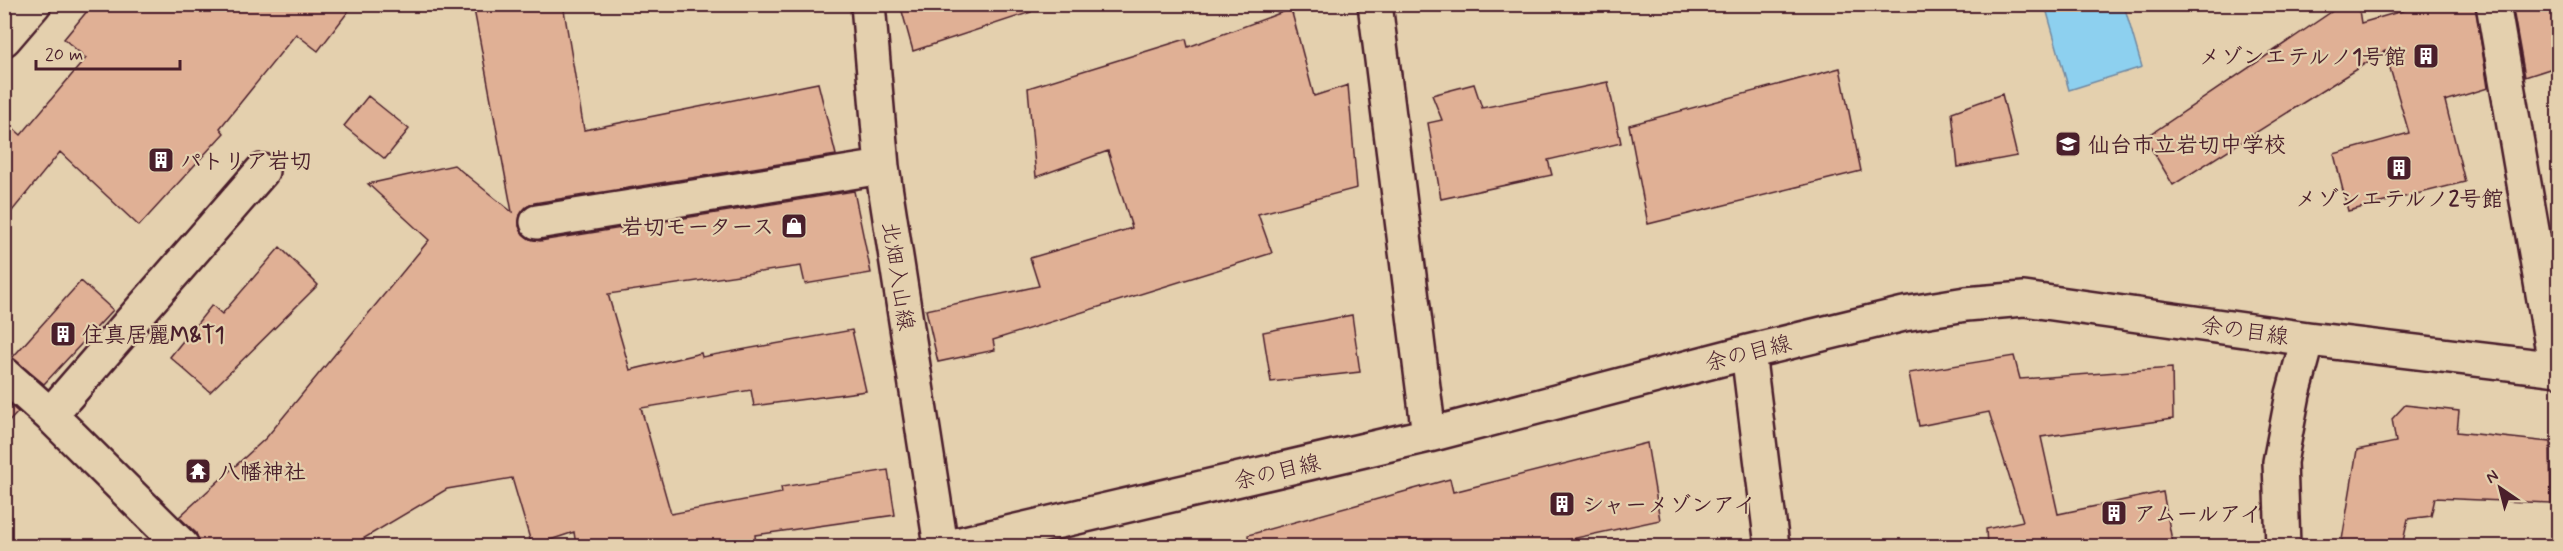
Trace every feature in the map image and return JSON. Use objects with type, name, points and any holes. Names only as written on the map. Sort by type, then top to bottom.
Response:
[{"type":"street","points":[[4,39],[34,4]]},
{"type":"street","name":"北畑入山線","points":[[868,4],[882,166],[941,546]]},
{"type":"street","points":[[1375,4],[1429,435]]},
{"type":"street","points":[[2493,4],[2557,369]]},
{"type":"street","points":[[537,222],[882,166]]},
{"type":"street","points":[[50,415],[262,171]]},
{"type":"street","name":"余の目線","points":[[952,546],[1429,435],[1748,351],[1904,314],[1966,304],[2024,299],[2308,339],[2557,369]]},
{"type":"street","points":[[2283,546],[2280,462],[2293,394],[2308,339]]},
{"type":"street","points":[[1748,351],[1772,546]]},
{"type":"street","points":[[4,374],[50,415],[182,546]]},
{"type":"water","points":[[2045,5],[2124,5],[2142,67],[2069,90]]},
{"type":"building","points":[[93,4],[354,4],[318,51],[296,34],[220,128],[224,133],[139,226],[60,152],[4,221],[4,120],[21,135],[86,58],[64,39]]},
{"type":"building","points":[[473,4],[563,4],[584,130],[818,83],[836,155],[534,203],[526,207],[520,215],[519,226],[523,234],[530,239],[540,241],[854,191],[871,273],[805,284],[801,266],[608,294],[630,370],[701,353],[702,357],[852,330],[866,391],[754,406],[751,390],[641,408],[671,514],[782,493],[781,487],[888,470],[895,515],[755,535],[756,546],[576,546],[574,532],[532,546],[512,478],[447,489],[351,546],[200,546],[196,533],[179,517],[266,438],[429,240],[368,184],[454,165],[512,212]]},
{"type":"building","points":[[900,4],[1029,4],[1031,12],[913,51]]},
{"type":"building","points":[[2343,4],[2358,4],[2361,23],[2426,4],[2475,4],[2488,88],[2445,101],[2465,182],[2348,211],[2334,154],[2409,133],[2385,51],[2173,185],[2145,138]]},
{"type":"building","points":[[2512,4],[2559,4],[2559,66],[2525,77]]},
{"type":"building","points":[[1291,9],[1314,96],[1348,85],[1357,188],[1258,214],[1272,253],[993,340],[995,350],[938,362],[926,310],[1039,286],[1030,258],[1132,228],[1108,151],[1036,177],[1028,88],[1186,39],[1188,47]]},
{"type":"building","points":[[1840,68],[1861,171],[1648,224],[1629,125]]},
{"type":"building","points":[[1608,82],[1621,143],[1548,160],[1552,175],[1441,199],[1428,123],[1442,120],[1432,95],[1474,84],[1482,108]]},
{"type":"building","points":[[2002,94],[2017,156],[1958,167],[1952,112]]},
{"type":"building","points":[[368,96],[409,129],[385,159],[344,126]]},
{"type":"building","points":[[280,247],[318,285],[210,392],[170,357],[212,305],[222,314]]},
{"type":"building","name":"住真居麗M&T1","points":[[81,281],[113,310],[44,384],[12,358]]},
{"type":"building","points":[[1352,315],[1360,372],[1271,382],[1263,332]]},
{"type":"building","points":[[2014,356],[2020,379],[2172,368],[2173,419],[2041,437],[2058,514],[2163,492],[2173,546],[1987,546],[1986,529],[2023,521],[1989,412],[1919,426],[1909,373]]},
{"type":"building","points":[[4,400],[18,412],[4,427]]},
{"type":"building","points":[[2405,405],[2459,411],[2457,432],[2550,442],[2551,503],[2435,498],[2431,516],[2408,519],[2402,546],[2341,546],[2357,450],[2396,442],[2392,419]]},
{"type":"building","name":"シャーメゾンアイ","points":[[1647,443],[1660,520],[1539,546],[1249,546],[1248,535],[1450,479],[1453,492]]},
{"type":"place","name":"メゾンエテルノ1号館","points":[[2426,56]]},
{"type":"place","name":"仙台市立岩切中学校","points":[[2068,144]]},
{"type":"place","name":"パトリア岩切","points":[[161,160]]},
{"type":"place","name":"メゾンエテルノ2号館","points":[[2399,168]]},
{"type":"place","name":"岩切モータース","points":[[794,226]]},
{"type":"place","name":"住真居麗M&T1","points":[[63,334]]},
{"type":"place","name":"八幡神社","points":[[198,471]]},
{"type":"place","name":"シャーメゾンアイ","points":[[1562,504]]},
{"type":"place","name":"アムールアイ","points":[[2114,513]]}]
